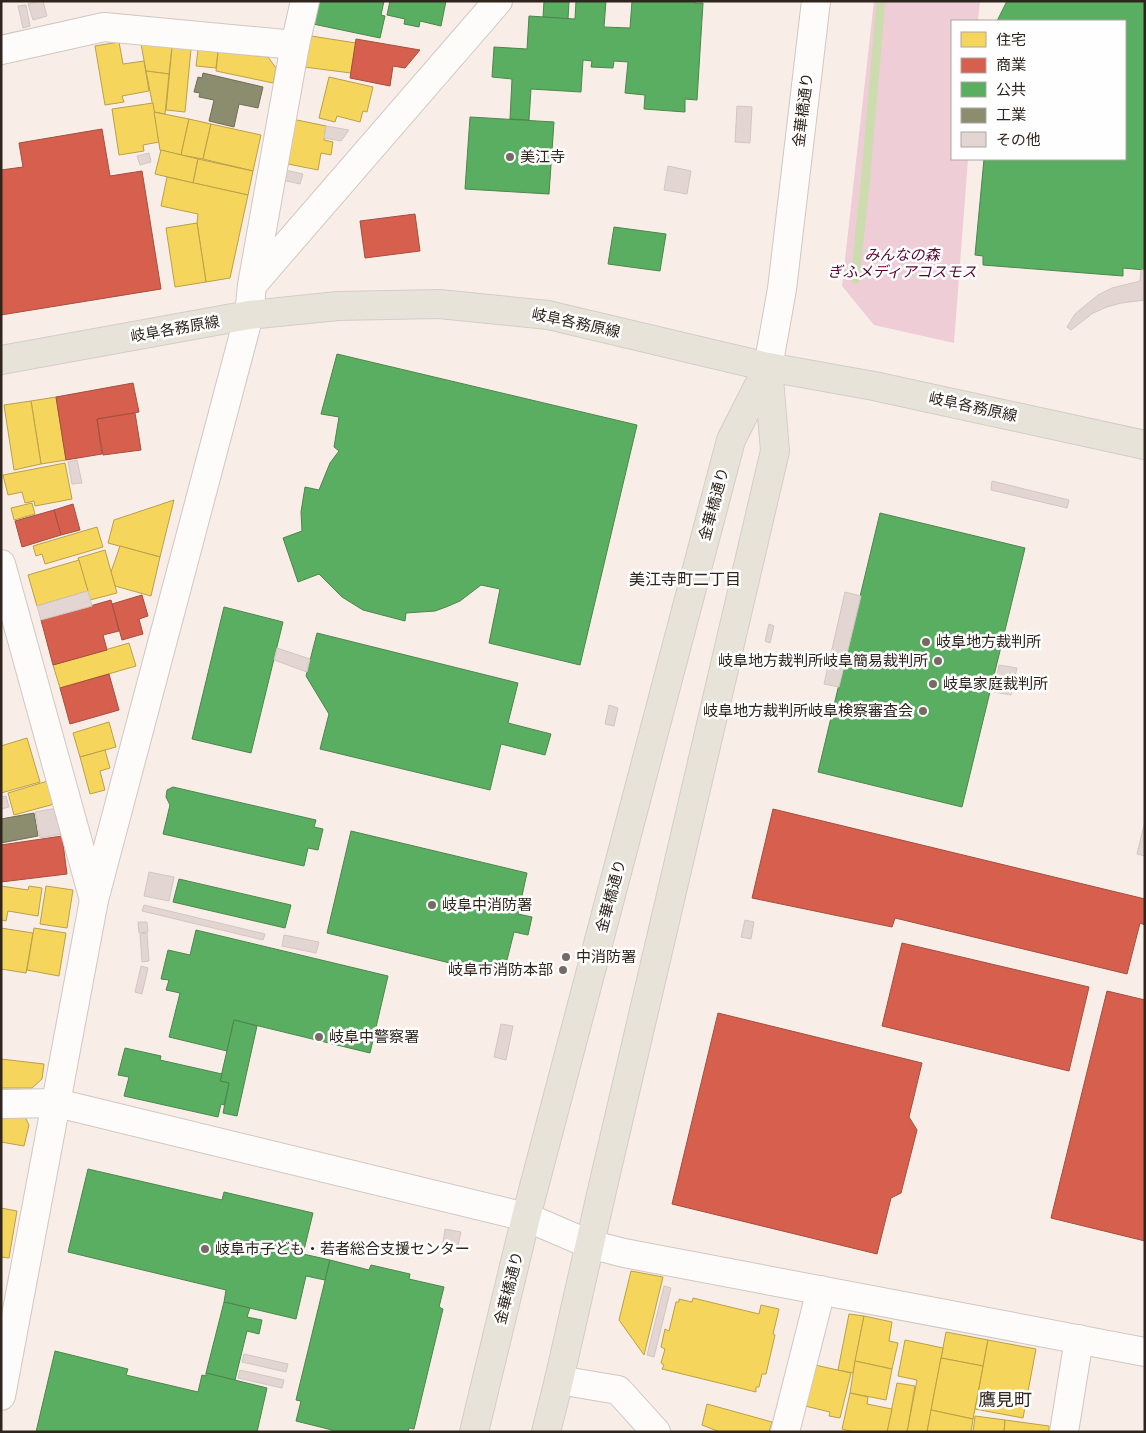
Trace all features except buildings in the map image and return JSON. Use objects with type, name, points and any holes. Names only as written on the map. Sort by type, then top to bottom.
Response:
[{"type":"main road","name":"岐阜各務原線","points":[[1,360],[249,316],[338,306],[439,304],[548,315],[768,367],[874,386],[1145,445]]},
{"type":"main road","name":"金華橋通り","points":[[474,1432],[526,1217],[731,440],[768,367]]},
{"type":"main road","name":"金華橋通り","points":[[546,1432],[560,1380],[589,1244],[775,451],[768,367]]},
{"type":"street","points":[[1,1396],[94,900],[249,316],[252,285],[295,45],[305,1]]},
{"type":"street","points":[[252,285],[498,1]]},
{"type":"street","name":"金華橋通り","points":[[768,367],[782,289],[816,1]]},
{"type":"street","points":[[1,50],[104,26],[295,45]]},
{"type":"street","points":[[1,564],[94,900]]},
{"type":"street","points":[[1,1104],[57,1103],[526,1217],[589,1244],[624,1254],[1145,1352]]},
{"type":"street","points":[[785,1432],[821,1290]]},
{"type":"street","points":[[1064,1432],[1079,1339]]},
{"type":"street","points":[[560,1380],[618,1390],[656,1432]]},
{"type":"green space","name":"みんなの森 ぎふメディアコスモス","points":[[874,1],[980,1],[978,20],[951,20],[951,160],[968,160],[954,343],[874,325],[842,286]]},
{"type":"waterway","points":[[855,279],[881,1]]},
{"type":"place","name":"美江寺","points":[[510,157]]},
{"type":"place","name":"岐阜地方裁判所","points":[[926,642]]},
{"type":"place","name":"岐阜地方裁判所岐阜簡易裁判所","points":[[938,661]]},
{"type":"place","name":"岐阜家庭裁判所","points":[[933,684]]},
{"type":"place","name":"岐阜地方裁判所岐阜検察審査会","points":[[923,711]]},
{"type":"place","name":"岐阜中消防署","points":[[432,905]]},
{"type":"place","name":"中消防署","points":[[566,957]]},
{"type":"place","name":"岐阜市消防本部","points":[[563,970]]},
{"type":"place","name":"岐阜中警察署","points":[[319,1037]]},
{"type":"place","name":"岐阜市子ども・若者総合支援センター","points":[[205,1249]]},
{"type":"district","name":"美江寺町二丁目","points":[[685,579]]},
{"type":"district","name":"鷹見町","points":[[1005,1400]]}]
